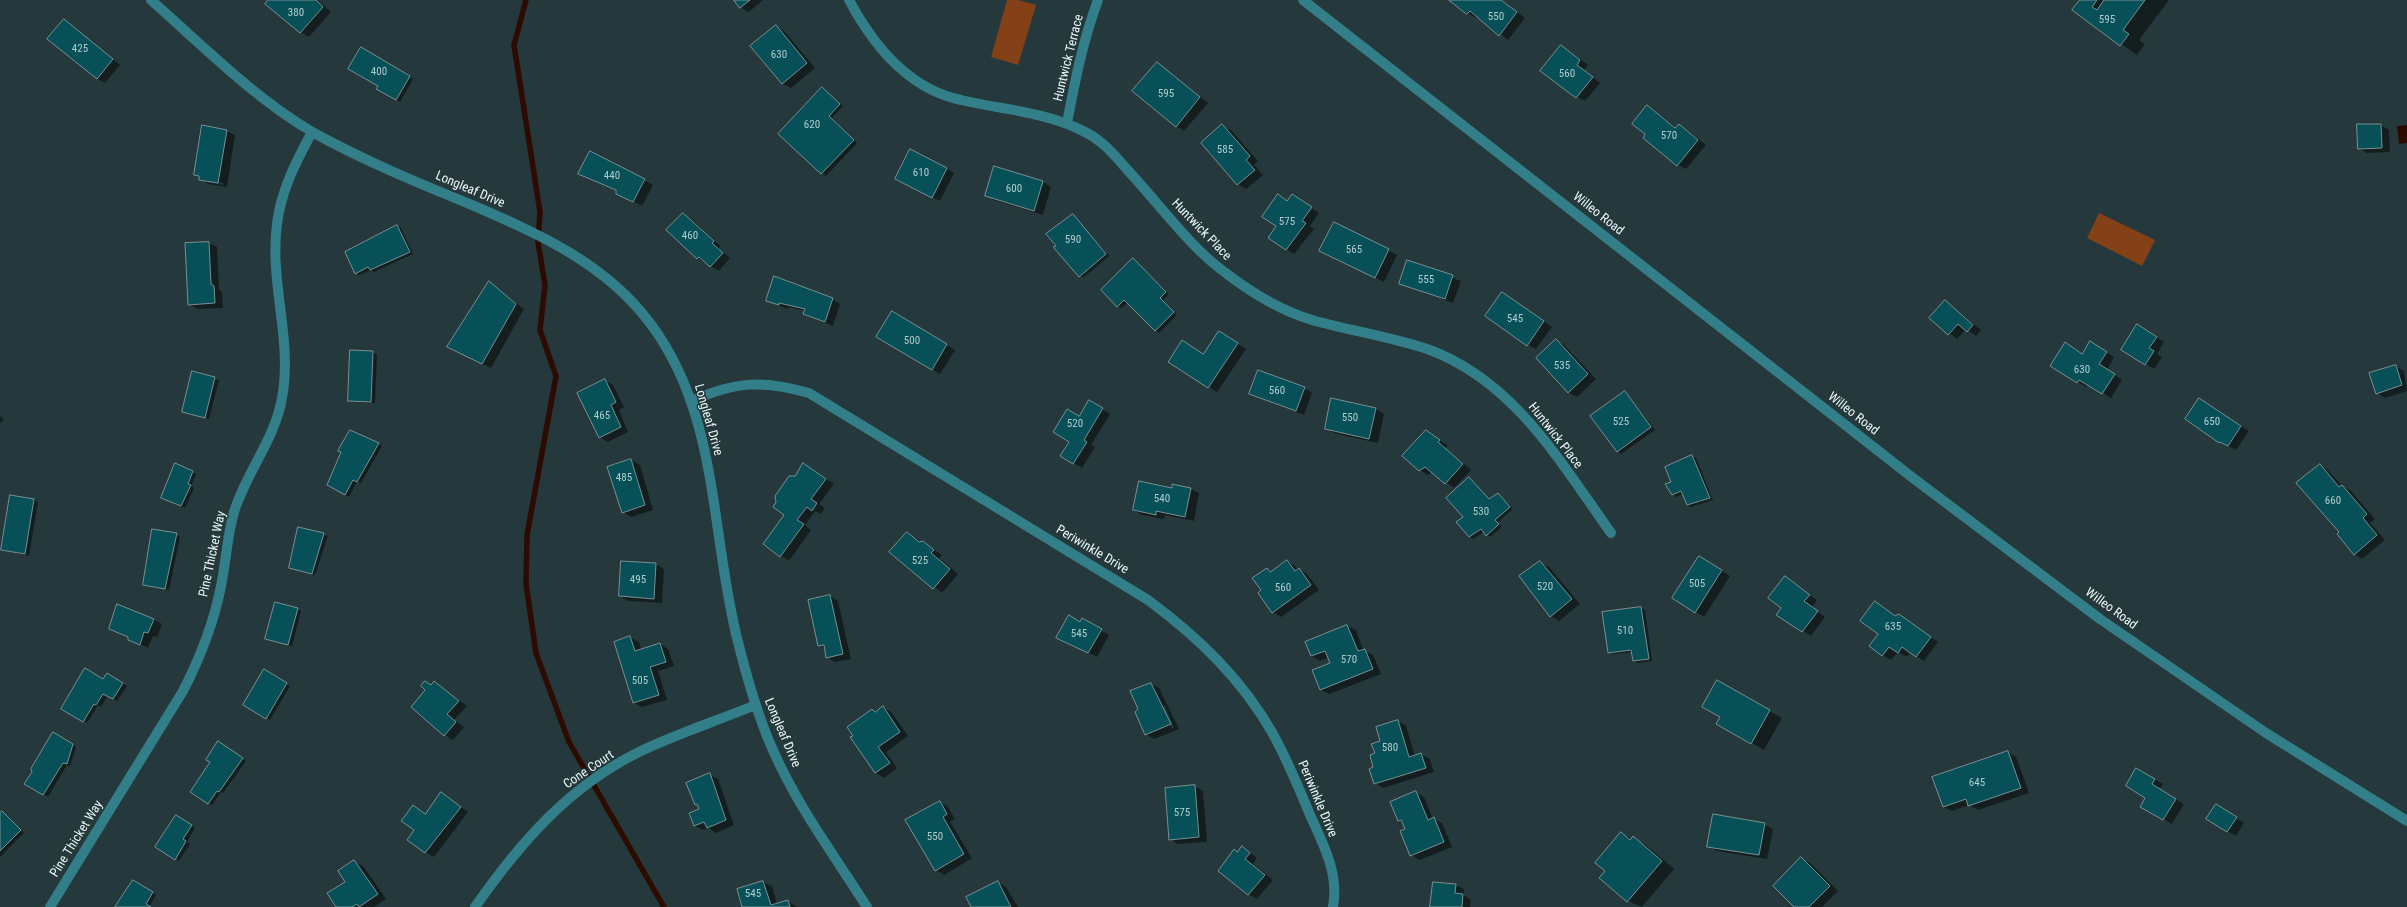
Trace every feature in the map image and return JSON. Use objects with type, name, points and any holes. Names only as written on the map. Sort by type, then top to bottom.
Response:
[{"type":"street","name":"Longleaf Drive","points":[[152,0],[245,84],[312,132],[369,162],[539,234],[586,261],[620,290],[650,323],[674,360],[692,401],[704,446],[736,638],[755,705],[772,750],[793,790],[867,907]]},
{"type":"street","name":"Huntwick Place","points":[[849,0],[866,32],[883,53],[903,71],[928,87],[958,100],[1044,116],[1067,123],[1091,135],[1109,150],[1200,250],[1225,273],[1253,293],[1311,320],[1404,342],[1432,351],[1463,366],[1492,385],[1514,404],[1535,426],[1611,533]]},
{"type":"street","name":"Huntwick Terrace","points":[[1067,123],[1077,68],[1098,0]]},
{"type":"street","name":"Willeo Road","points":[[1303,0],[1907,473],[2100,619],[2266,733],[2407,821]]},
{"type":"street","name":"Pine Thicket Way","points":[[50,907],[184,691],[199,660],[221,588],[234,512],[273,428],[282,398],[286,359],[276,256],[276,224],[288,178],[312,132]]},
{"type":"street","name":"Periwinkle Drive","points":[[692,401],[717,390],[750,383],[781,385],[809,393],[1141,596],[1185,628],[1220,662],[1242,688],[1273,734],[1288,764],[1331,864],[1336,894],[1333,907]]},
{"type":"street","name":"Cone Court","points":[[475,907],[508,861],[535,830],[565,801],[598,777],[639,752],[755,705]]},
{"type":"shaded area","points":[[1007,0],[1018,0],[1036,5],[1018,65],[991,57]]},
{"type":"shaded area","points":[[2407,125],[2407,143],[2399,144],[2397,126]]},
{"type":"shaded area","points":[[2099,213],[2155,240],[2142,266],[2087,238]]},
{"type":"building","points":[[268,0],[316,0],[323,7],[300,33],[265,4]]},
{"type":"building","points":[[734,0],[750,0],[740,8]]},
{"type":"building","points":[[1449,0],[1501,0],[1517,12],[1499,36],[1470,11],[1467,14]]},
{"type":"building","points":[[2080,0],[2097,0],[2092,7],[2097,10],[2104,0],[2145,0],[2123,30],[2129,34],[2120,46],[2072,10]]},
{"type":"building","points":[[64,19],[113,59],[97,79],[47,39]]},
{"type":"building","points":[[776,25],[807,63],[782,84],[750,46]]},
{"type":"building","points":[[1561,45],[1580,60],[1577,65],[1593,77],[1576,98],[1540,71]]},
{"type":"building","points":[[361,47],[410,76],[396,100],[376,89],[378,86],[348,69]]},
{"type":"building","points":[[1157,62],[1200,97],[1176,127],[1132,91]]},
{"type":"building","points":[[822,87],[840,104],[829,116],[854,140],[821,174],[778,134]]},
{"type":"building","points":[[1647,105],[1675,128],[1679,124],[1698,140],[1677,166],[1643,138],[1645,134],[1632,124]]},
{"type":"building","points":[[1222,124],[1250,156],[1246,160],[1255,170],[1237,185],[1201,143]]},
{"type":"building","points":[[2357,124],[2381,124],[2382,148],[2358,149]]},
{"type":"building","points":[[202,125],[227,130],[218,183],[199,180],[199,176],[194,175]]},
{"type":"building","points":[[910,149],[947,168],[932,198],[895,179]]},
{"type":"building","points":[[590,151],[645,179],[633,202],[616,194],[616,190],[578,174]]},
{"type":"building","points":[[994,166],[1043,181],[1034,211],[985,196]]},
{"type":"building","points":[[1278,194],[1287,201],[1292,194],[1312,207],[1302,221],[1306,223],[1286,250],[1268,238],[1276,226],[1262,217]]},
{"type":"building","points":[[683,213],[714,241],[712,243],[723,253],[710,267],[699,257],[697,259],[666,230]]},
{"type":"building","points":[[1073,214],[1106,254],[1079,277],[1053,247],[1056,246],[1046,234]]},
{"type":"building","points":[[1334,222],[1389,249],[1375,278],[1319,251]]},
{"type":"building","points":[[397,225],[410,252],[370,270],[368,267],[355,274],[345,252]]},
{"type":"building","points":[[209,242],[211,284],[214,286],[215,303],[188,305],[185,243]]},
{"type":"building","points":[[1133,258],[1166,292],[1160,298],[1174,312],[1155,331],[1124,300],[1117,307],[1101,290]]},
{"type":"building","points":[[1407,260],[1453,275],[1445,299],[1399,284]]},
{"type":"building","points":[[774,276],[833,298],[825,322],[803,314],[805,309],[779,303],[779,305],[766,301]]},
{"type":"building","points":[[489,281],[516,304],[482,364],[447,347]]},
{"type":"building","points":[[1502,292],[1544,321],[1527,346],[1485,316]]},
{"type":"building","points":[[1945,300],[1973,325],[1967,332],[1958,324],[1948,335],[1929,318]]},
{"type":"building","points":[[892,311],[947,344],[932,370],[876,337]]},
{"type":"building","points":[[2137,324],[2157,337],[2149,348],[2154,351],[2145,365],[2121,350]]},
{"type":"building","points":[[1219,331],[1238,343],[1208,388],[1168,362],[1182,340],[1203,354]]},
{"type":"building","points":[[1556,339],[1588,374],[1568,393],[1536,358]]},
{"type":"building","points":[[2090,341],[2107,352],[2099,364],[2115,374],[2102,394],[2079,380],[2077,383],[2050,366],[2065,342],[2082,354]]},
{"type":"building","points":[[350,350],[373,351],[371,402],[348,401]]},
{"type":"building","points":[[2396,365],[2402,385],[2376,394],[2369,373]]},
{"type":"building","points":[[1258,370],[1305,387],[1296,411],[1249,394]]},
{"type":"building","points":[[192,371],[215,377],[205,418],[182,412]]},
{"type":"building","points":[[605,379],[616,402],[611,405],[621,427],[599,438],[577,393]]},
{"type":"building","points":[[1625,391],[1651,427],[1617,452],[1590,416]]},
{"type":"building","points":[[1331,398],[1376,408],[1369,439],[1325,429]]},
{"type":"building","points":[[2199,398],[2241,426],[2228,446],[2220,442],[2219,443],[2185,419]]},
{"type":"building","points":[[1089,400],[1103,408],[1084,440],[1087,442],[1073,464],[1060,456],[1069,442],[1053,432],[1067,409],[1079,416]]},
{"type":"building","points":[[350,430],[379,443],[357,482],[353,480],[345,495],[327,485],[341,452],[338,451]]},
{"type":"building","points":[[1426,430],[1440,440],[1438,442],[1463,464],[1445,484],[1425,467],[1419,471],[1402,456]]},
{"type":"building","points":[[1692,455],[1710,498],[1687,505],[1681,491],[1672,495],[1665,484],[1671,482],[1665,467]]},
{"type":"building","points":[[631,459],[645,505],[622,513],[607,467]]},
{"type":"building","points":[[175,463],[193,471],[188,484],[191,485],[181,506],[161,498]]},
{"type":"building","points":[[803,463],[826,479],[811,499],[817,503],[812,511],[807,507],[797,520],[804,524],[780,557],[763,544],[784,515],[773,507],[776,502],[775,496],[789,476],[795,476]]},
{"type":"building","points":[[2320,464],[2339,487],[2342,485],[2367,514],[2363,518],[2377,535],[2354,555],[2337,534],[2339,532],[2296,483]]},
{"type":"building","points":[[1469,477],[1489,499],[1498,493],[1510,507],[1495,520],[1499,524],[1486,536],[1481,529],[1469,537],[1456,522],[1463,517],[1446,498]]},
{"type":"building","points":[[1139,481],[1172,488],[1172,484],[1191,488],[1185,517],[1156,511],[1156,515],[1133,510]]},
{"type":"building","points":[[10,495],[34,499],[25,554],[1,550]]},
{"type":"building","points":[[298,527],[324,533],[312,574],[289,568]]},
{"type":"building","points":[[152,529],[177,533],[165,589],[143,585]]},
{"type":"building","points":[[907,532],[919,542],[923,541],[934,550],[931,553],[950,569],[933,589],[889,552]]},
{"type":"building","points":[[1699,556],[1722,570],[1695,613],[1672,598]]},
{"type":"building","points":[[1287,560],[1295,571],[1299,568],[1311,585],[1272,613],[1258,593],[1261,590],[1252,578],[1267,568],[1270,572]]},
{"type":"building","points":[[621,561],[656,563],[654,599],[619,596]]},
{"type":"building","points":[[1540,561],[1572,599],[1550,617],[1519,576]]},
{"type":"building","points":[[1785,576],[1810,595],[1804,601],[1818,611],[1802,632],[1776,615],[1781,608],[1768,598]]},
{"type":"building","points":[[830,595],[843,654],[826,658],[824,645],[818,646],[808,600]]},
{"type":"building","points":[[1875,601],[1895,616],[1899,614],[1931,637],[1916,657],[1902,647],[1898,653],[1889,647],[1882,656],[1869,646],[1878,634],[1860,621]]},
{"type":"building","points":[[275,602],[298,608],[288,645],[265,639]]},
{"type":"building","points":[[117,604],[154,619],[148,633],[144,632],[140,645],[128,640],[128,637],[109,629]]},
{"type":"building","points":[[1641,607],[1649,659],[1633,661],[1631,650],[1608,653],[1602,612]]},
{"type":"building","points":[[1069,615],[1080,622],[1082,618],[1102,629],[1088,653],[1056,638]]},
{"type":"building","points":[[1347,625],[1358,651],[1365,649],[1373,669],[1320,690],[1312,670],[1330,663],[1325,651],[1311,656],[1305,642]]},
{"type":"building","points":[[630,636],[635,651],[660,643],[666,662],[650,667],[659,695],[633,703],[614,642]]},
{"type":"building","points":[[85,668],[103,679],[107,673],[123,683],[113,699],[103,694],[96,705],[94,704],[83,722],[61,709]]},
{"type":"building","points":[[264,669],[287,683],[266,719],[243,705]]},
{"type":"building","points":[[1717,680],[1770,710],[1751,744],[1716,724],[1720,717],[1702,707]]},
{"type":"building","points":[[425,681],[431,685],[434,681],[459,701],[447,714],[456,722],[444,736],[411,707],[425,690],[421,686]]},
{"type":"building","points":[[1151,683],[1171,724],[1145,735],[1135,712],[1138,709],[1130,691]]},
{"type":"building","points":[[883,706],[900,732],[878,747],[890,763],[875,773],[850,737],[853,736],[847,727],[872,709],[875,712]]},
{"type":"building","points":[[1398,720],[1409,757],[1421,753],[1426,768],[1374,784],[1369,769],[1373,767],[1370,755],[1375,753],[1371,744],[1380,741],[1376,727]]},
{"type":"building","points":[[53,732],[73,744],[67,764],[63,763],[43,795],[24,784]]},
{"type":"building","points":[[218,741],[243,758],[219,792],[217,791],[208,804],[190,792],[210,762],[206,760]]},
{"type":"building","points":[[2008,751],[2021,788],[1968,806],[1966,799],[1943,807],[1932,777]]},
{"type":"building","points":[[2136,768],[2155,779],[2152,784],[2176,799],[2163,820],[2140,807],[2145,798],[2126,786]]},
{"type":"building","points":[[710,773],[726,820],[707,828],[704,822],[694,826],[689,813],[699,809],[697,804],[695,805],[686,783]]},
{"type":"building","points":[[1195,785],[1199,837],[1169,840],[1165,788]]},
{"type":"building","points":[[1416,791],[1428,820],[1434,817],[1444,842],[1410,856],[1400,831],[1405,829],[1401,820],[1398,821],[1390,802]]},
{"type":"building","points":[[441,792],[461,807],[425,853],[407,840],[414,830],[401,821],[413,805],[425,814]]},
{"type":"building","points":[[940,801],[947,814],[943,817],[964,854],[935,871],[905,820]]},
{"type":"building","points":[[2216,804],[2237,817],[2227,832],[2206,819]]},
{"type":"building","points":[[2,811],[21,830],[0,851],[0,813]]},
{"type":"building","points":[[1713,814],[1765,823],[1759,855],[1707,847]]},
{"type":"building","points":[[176,815],[192,825],[183,839],[186,841],[175,860],[155,847]]},
{"type":"building","points":[[1621,832],[1630,840],[1633,836],[1662,861],[1627,902],[1599,878],[1605,871],[1595,863]]},
{"type":"building","points":[[1242,846],[1250,853],[1245,859],[1265,875],[1248,895],[1218,871],[1234,849],[1237,852]]},
{"type":"building","points":[[1801,857],[1830,886],[1809,907],[1794,907],[1773,886]]},
{"type":"building","points":[[354,860],[378,894],[359,907],[357,904],[352,907],[336,907],[327,893],[345,882],[338,871]]},
{"type":"building","points":[[133,880],[153,892],[146,904],[151,907],[115,907]]},
{"type":"building","points":[[763,881],[771,905],[788,900],[790,907],[742,907],[737,889]]},
{"type":"building","points":[[998,881],[1011,907],[971,907],[966,897]]},
{"type":"building","points":[[1433,882],[1456,884],[1455,893],[1463,894],[1462,907],[1430,907]]},
{"type":"waterway","points":[[526,0],[514,45],[540,212],[538,242],[545,285],[540,330],[556,376],[527,535],[526,584],[536,653],[569,742],[664,907]]}]
